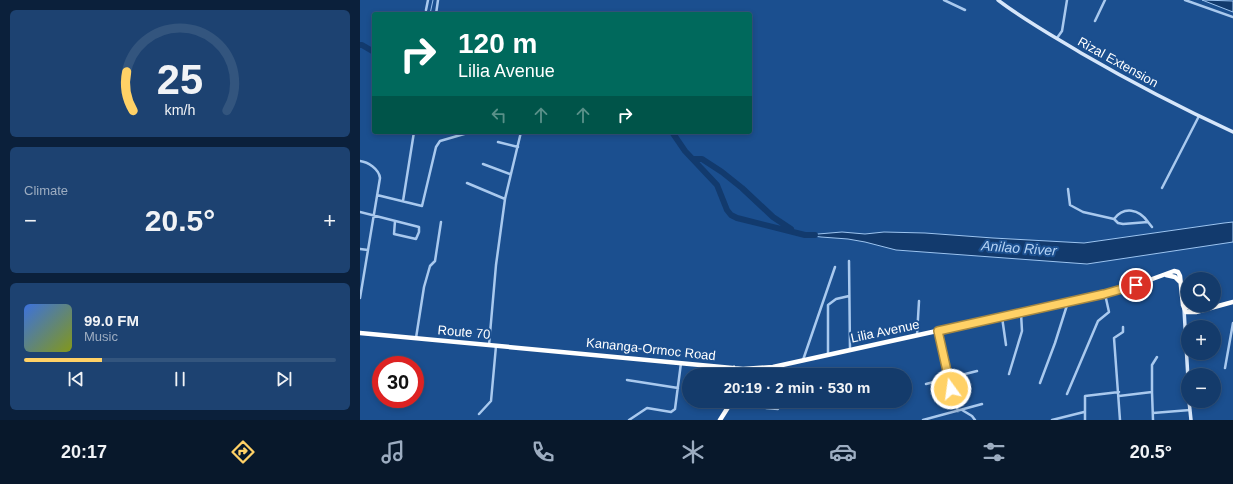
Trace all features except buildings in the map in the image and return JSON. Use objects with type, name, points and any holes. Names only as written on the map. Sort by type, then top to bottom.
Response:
[{"type":"highway","name":"Lilia Avenue","points":[[773,367],[1104,294],[1136,285],[1172,272],[1178,272],[1181,284]]},
{"type":"highway","points":[[1221,305],[1233,302]]},
{"type":"highway","name":"Route 70","points":[[360,333],[566,352]]},
{"type":"highway","name":"Kananga-Ormoc Road","points":[[566,352],[734,368]]},
{"type":"highway","points":[[758,368],[773,367]]},
{"type":"highway","points":[[720,420],[727,408]]},
{"type":"street","points":[[426,10],[428,0]]},
{"type":"street","points":[[436,12],[438,0]]},
{"type":"street","points":[[944,0],[965,10]]},
{"type":"street","name":"Rizal Extension","points":[[998,0],[1011,10],[1127,79],[1233,132]]},
{"type":"street","points":[[1057,38],[1062,31],[1067,0]]},
{"type":"street","points":[[1094,21],[1105,0]]},
{"type":"street","points":[[1185,0],[1233,17]]},
{"type":"street","points":[[1162,188],[1199,116]]},
{"type":"street","points":[[403,201],[414,134]]},
{"type":"street","points":[[377,195],[422,206],[436,146],[440,141],[464,134]]},
{"type":"street","points":[[489,345],[496,265],[505,199],[521,134]]},
{"type":"street","points":[[498,142],[518,147]]},
{"type":"street","points":[[360,161],[366,162],[378,171],[380,175],[360,298]]},
{"type":"street","points":[[483,164],[510,174]]},
{"type":"street","points":[[467,183],[505,199]]},
{"type":"street","points":[[1068,189],[1069,202],[1072,207],[1083,212],[1114,219],[1118,223],[1123,224],[1148,222]]},
{"type":"street","points":[[1114,219],[1119,213],[1127,210],[1139,213],[1152,227]]},
{"type":"street","points":[[360,212],[374,215],[419,227],[419,232],[416,239],[394,234],[396,221]]},
{"type":"street","points":[[416,338],[424,287],[430,266],[435,261],[441,222]]},
{"type":"street","points":[[360,249],[368,250]]},
{"type":"street","points":[[849,261],[850,350]]},
{"type":"street","points":[[803,360],[835,267]]},
{"type":"street","points":[[1067,394],[1098,321],[1109,312],[1104,294]]},
{"type":"street","points":[[828,354],[828,305],[836,299],[849,296]]},
{"type":"street","points":[[917,336],[918,302]]},
{"type":"street","points":[[1040,383],[1056,343],[1068,302]]},
{"type":"street","points":[[1009,374],[1022,331],[1021,312]]},
{"type":"street","points":[[1184,312],[1187,368]]},
{"type":"street","points":[[1184,317],[1198,312]]},
{"type":"street","points":[[1002,317],[1006,345]]},
{"type":"street","points":[[1225,368],[1233,323]]},
{"type":"street","points":[[1120,420],[1114,338],[1123,332],[1124,327]]},
{"type":"street","points":[[938,331],[948,378],[958,411]]},
{"type":"street","points":[[479,414],[491,400],[496,346]]},
{"type":"street","points":[[1154,420],[1152,365],[1157,357]]},
{"type":"street","points":[[629,420],[647,408],[671,412],[675,409],[681,363]]},
{"type":"street","points":[[926,384],[977,371]]},
{"type":"street","points":[[626,380],[678,388]]},
{"type":"street","points":[[1085,420],[1085,396],[1118,392]]},
{"type":"street","points":[[1119,396],[1152,392]]},
{"type":"street","points":[[923,420],[982,404]]},
{"type":"street","points":[[766,408],[778,409]]},
{"type":"street","points":[[962,410],[972,416],[975,420]]},
{"type":"street","points":[[1153,413],[1190,410],[1190,420]]},
{"type":"street","points":[[1052,420],[1084,412]]},
{"type":"water","points":[[1202,0],[1233,1],[1233,12]]},
{"type":"water","points":[[1233,222],[1233,242],[1087,264],[896,250],[848,239],[806,235],[842,232],[865,234],[884,232],[925,233],[1084,243]]},
{"type":"waterway","points":[[430,12],[433,0]]},
{"type":"waterway","name":"Anilao River","points":[[360,45],[372,51]]},
{"type":"waterway","name":"Anilao River","points":[[673,134],[685,151],[717,185],[727,210],[731,215],[737,218],[805,235],[815,235]]},
{"type":"waterway","name":"Anilao River","points":[[693,159],[702,159],[722,172],[742,188],[773,217],[791,229]]},
{"type":"route","points":[[951,389],[938,331],[1104,294],[1136,285]]}]
